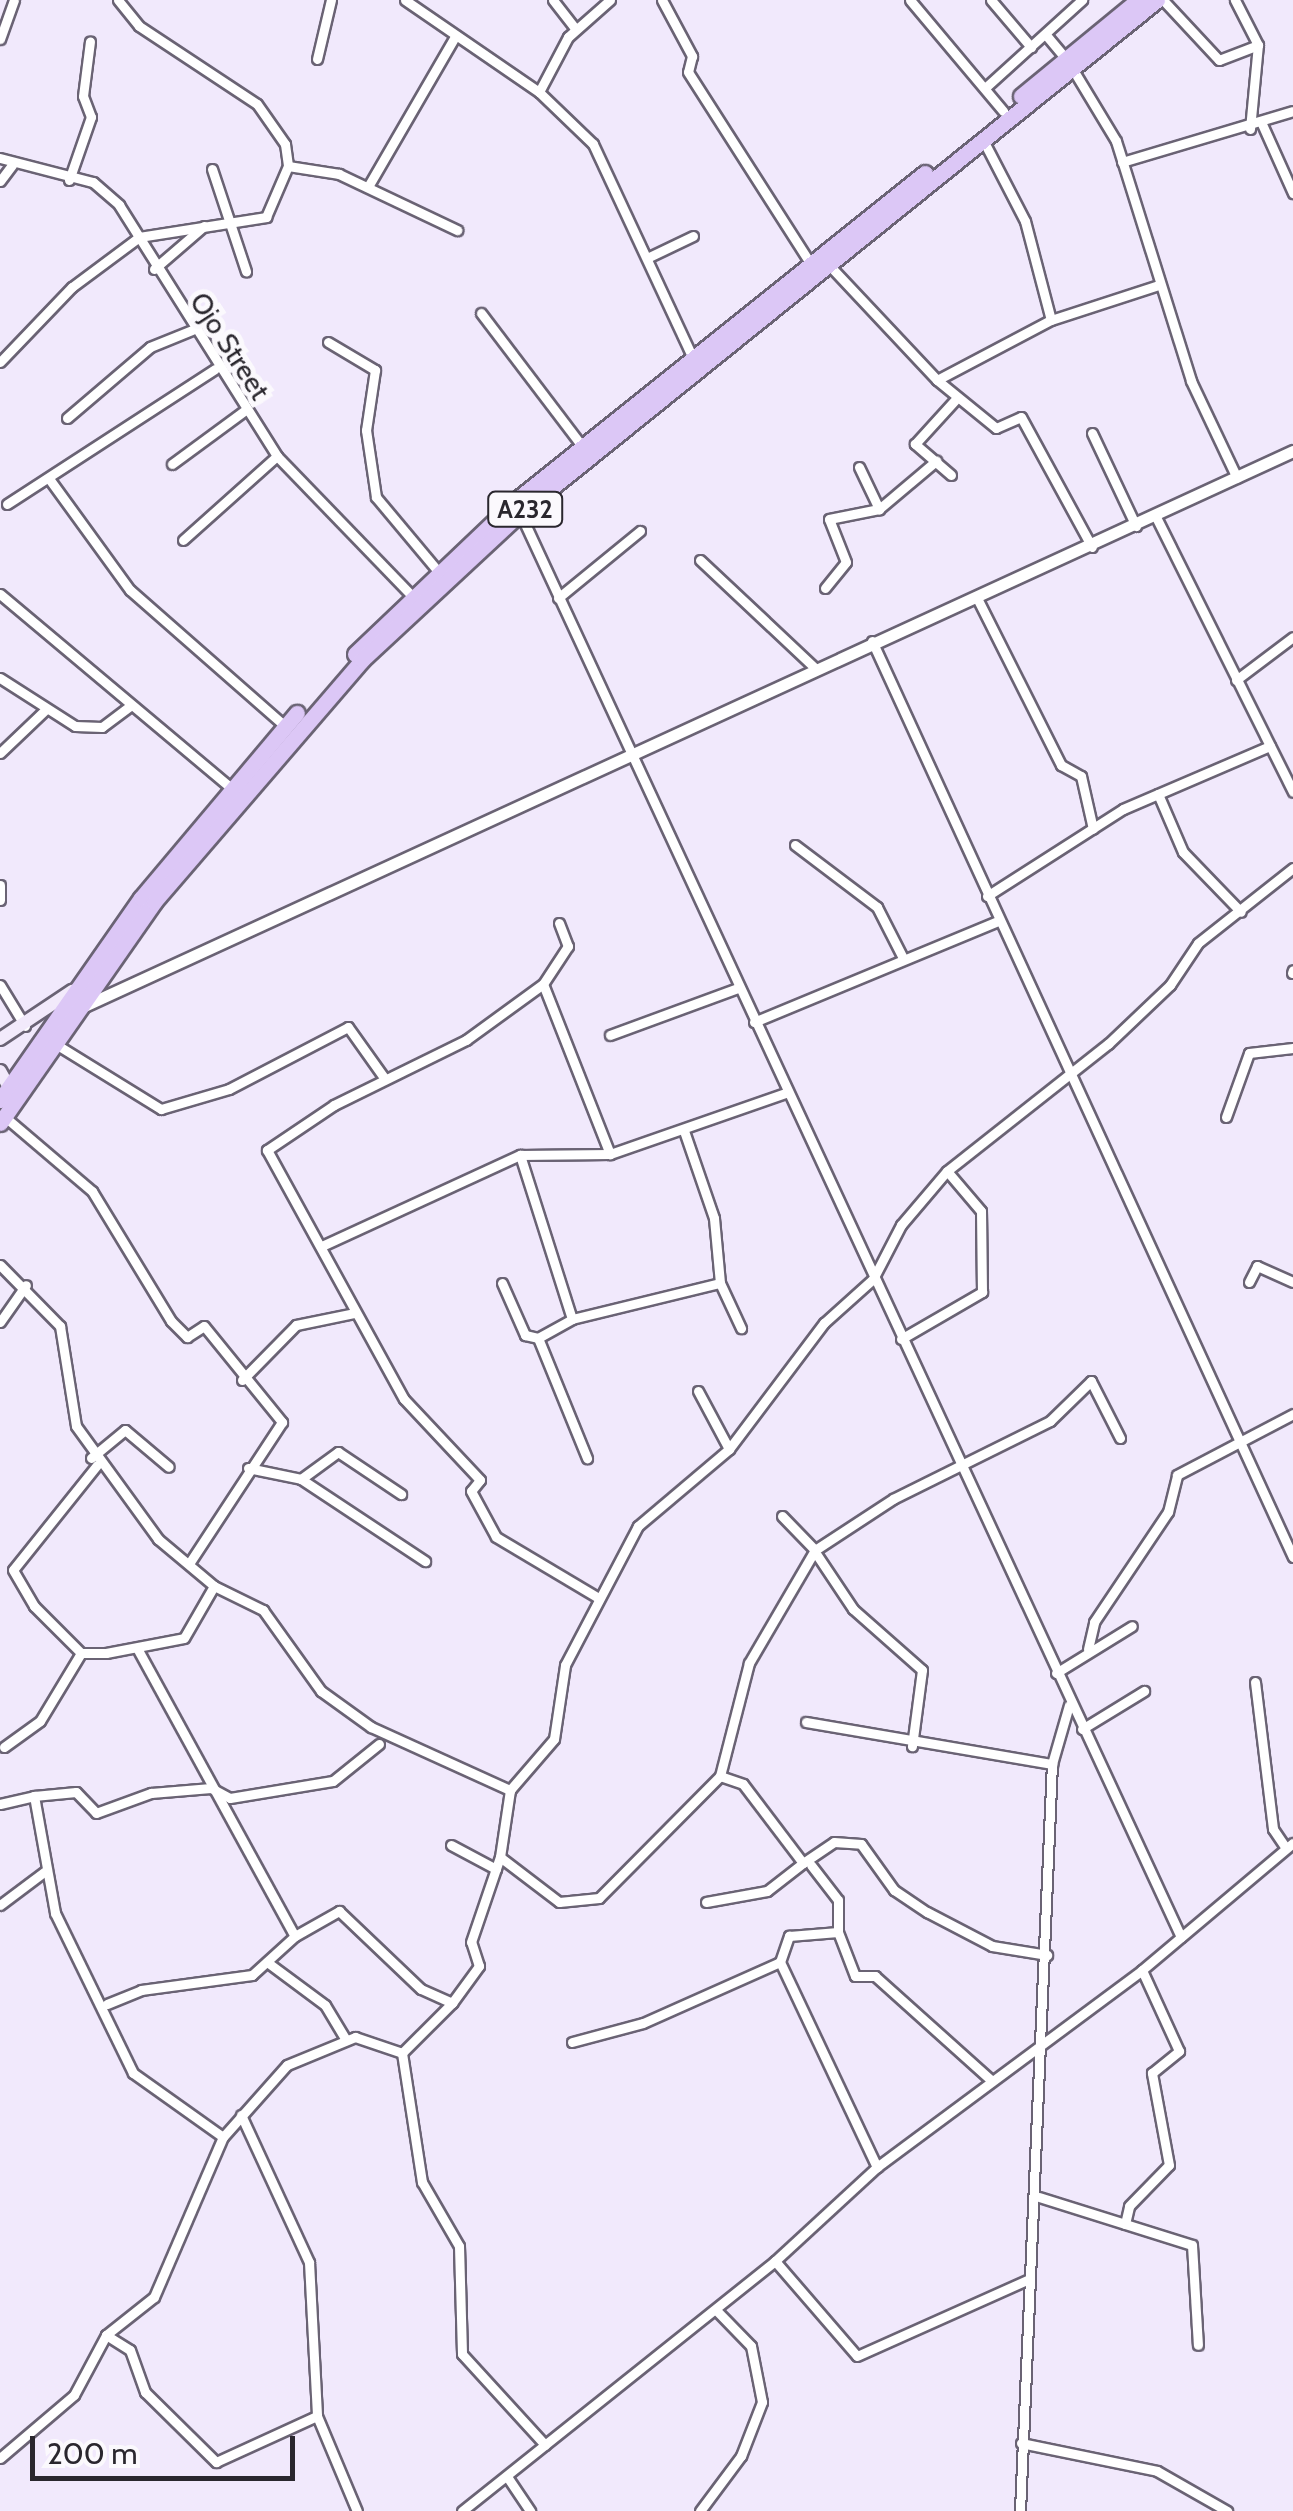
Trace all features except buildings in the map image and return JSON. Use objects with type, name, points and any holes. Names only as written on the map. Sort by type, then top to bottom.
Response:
[{"type":"highway","name":"A232","points":[[4,1094],[78,986],[228,786],[411,595],[582,446],[638,410],[829,265],[982,138],[1138,0]]},
{"type":"highway","name":"A232","points":[[2,1120],[78,1009],[299,725],[520,513],[693,358],[1003,111],[1160,0]]},
{"type":"main road","points":[[0,1039],[26,1028],[78,986]]},
{"type":"main road","points":[[0,1071],[4,1094]]},
{"type":"street","points":[[0,39],[14,0]]},
{"type":"street","points":[[0,362],[72,288],[139,237],[266,217],[288,166],[285,144],[257,104],[139,26],[118,0]]},
{"type":"street","points":[[317,59],[332,0]]},
{"type":"street","points":[[404,0],[539,92],[593,144],[693,358]]},
{"type":"street","points":[[554,0],[576,28]]},
{"type":"street","points":[[539,92],[576,28],[610,0]]},
{"type":"street","points":[[662,0],[692,56],[688,72],[811,264]]},
{"type":"street","points":[[910,0],[1003,111]]},
{"type":"street","points":[[991,0],[1031,47]]},
{"type":"street","points":[[986,87],[1082,0]]},
{"type":"street","points":[[1160,0],[1219,60],[1258,46]]},
{"type":"street","points":[[1235,0],[1258,46],[1250,128]]},
{"type":"street","points":[[369,185],[456,34]]},
{"type":"street","points":[[1046,35],[1069,63],[1122,162],[1159,285],[1237,478]]},
{"type":"street","points":[[69,180],[91,117],[83,96],[90,41]]},
{"type":"street","points":[[1122,162],[1250,128],[1293,111]]},
{"type":"street","points":[[1262,124],[1293,192]]},
{"type":"street","points":[[982,138],[1025,221],[1051,320]]},
{"type":"street","name":"Ojo Street","points":[[0,158],[12,165],[106,192],[139,237],[215,369],[277,456],[411,595]]},
{"type":"street","points":[[0,181],[12,165]]},
{"type":"street","points":[[288,166],[369,185],[457,230]]},
{"type":"street","points":[[212,169],[246,271]]},
{"type":"street","points":[[154,269],[204,226]]},
{"type":"street","points":[[647,258],[692,236]]},
{"type":"street","points":[[829,265],[955,400],[996,428],[1021,417],[1092,548]]},
{"type":"street","points":[[936,380],[1051,320],[1159,285]]},
{"type":"street","points":[[481,312],[582,446]]},
{"type":"street","points":[[66,418],[150,346],[192,330]]},
{"type":"street","points":[[328,342],[376,370],[366,430],[376,497],[437,570]]},
{"type":"street","points":[[6,504],[50,480],[215,369]]},
{"type":"street","points":[[951,476],[915,444],[955,400]]},
{"type":"street","points":[[172,464],[244,411]]},
{"type":"street","points":[[1092,433],[1136,526]]},
{"type":"street","points":[[78,1009],[872,641],[978,600],[1092,548],[1293,450]]},
{"type":"street","points":[[182,540],[277,456]]},
{"type":"street","points":[[825,588],[846,562],[830,519],[879,509],[936,461]]},
{"type":"street","points":[[859,467],[879,509]]},
{"type":"street","points":[[50,480],[130,590],[285,726]]},
{"type":"street","points":[[520,513],[627,756],[902,1338],[957,1467],[1181,1937]]},
{"type":"street","points":[[1156,517],[1293,792]]},
{"type":"street","points":[[558,598],[640,531]]},
{"type":"street","points":[[700,560],[816,668]]},
{"type":"street","points":[[0,594],[129,707],[228,786]]},
{"type":"street","points":[[978,600],[1061,765],[1081,776],[1093,829]]},
{"type":"street","points":[[1236,680],[1293,637]]},
{"type":"street","points":[[872,641],[1068,1077],[1293,1557]]},
{"type":"street","points":[[0,678],[45,710],[90,728],[129,707]]},
{"type":"street","points":[[0,753],[45,710]]},
{"type":"street","points":[[988,896],[1093,829],[1158,794],[1270,746]]},
{"type":"street","points":[[1158,794],[1184,852],[1241,912]]},
{"type":"street","points":[[795,844],[877,908],[902,956]]},
{"type":"street","points":[[402,2053],[452,2003],[479,1966],[471,1942],[500,1858],[510,1790],[554,1739],[565,1665],[596,1597],[638,1526],[729,1449],[824,1323],[873,1278],[900,1225],[948,1171],[1068,1077],[1170,985],[1198,943],[1293,868]]},
{"type":"street","points":[[0,885],[0,900]]},
{"type":"street","points":[[754,1022],[902,956],[998,921]]},
{"type":"street","points":[[558,922],[568,946],[543,984],[466,1040],[385,1079],[267,1150],[324,1245],[354,1313],[404,1399],[480,1480],[471,1491],[496,1537],[596,1597]]},
{"type":"street","points":[[543,984],[596,1136],[610,1154]]},
{"type":"street","points":[[0,985],[26,1028]]},
{"type":"street","points":[[610,1036],[738,988]]},
{"type":"street","points":[[54,1043],[161,1109],[230,1089],[348,1028],[385,1079]]},
{"type":"street","points":[[1226,1118],[1249,1053],[1293,1048]]},
{"type":"street","points":[[324,1245],[520,1156],[584,1151],[610,1154],[785,1093]]},
{"type":"street","points":[[2,1120],[92,1191],[171,1321],[186,1336],[204,1326],[242,1380],[282,1422],[248,1468],[190,1562]]},
{"type":"street","points":[[684,1131],[714,1218],[720,1283],[741,1328]]},
{"type":"street","points":[[584,1151],[596,1136]]},
{"type":"street","points":[[520,1156],[572,1319]]},
{"type":"street","points":[[902,1338],[982,1292],[981,1211],[948,1171]]},
{"type":"street","points":[[0,1265],[26,1285],[67,1344],[76,1426],[94,1461],[190,1562],[214,1586],[263,1610],[321,1691],[370,1727],[510,1790]]},
{"type":"street","points":[[1250,1282],[1257,1266],[1293,1282]]},
{"type":"street","points":[[502,1282],[510,1314],[538,1338],[587,1458]]},
{"type":"street","points":[[538,1338],[572,1319],[720,1283]]},
{"type":"street","points":[[0,1322],[26,1285]]},
{"type":"street","points":[[242,1380],[296,1326],[354,1313]]},
{"type":"street","points":[[500,1858],[559,1902],[591,1902],[720,1776],[749,1663],[784,1594],[816,1552],[957,1467],[1050,1421],[1091,1381],[1120,1438]]},
{"type":"street","points":[[698,1391],[729,1449]]},
{"type":"street","points":[[1088,1649],[1094,1622],[1168,1512],[1177,1475],[1190,1460],[1243,1444],[1293,1414]]},
{"type":"street","points":[[12,1570],[94,1461],[125,1430],[169,1467]]},
{"type":"street","points":[[300,1479],[338,1452],[401,1494]]},
{"type":"street","points":[[248,1468],[300,1479],[425,1561]]},
{"type":"street","points":[[782,1516],[816,1552],[853,1609],[926,1679],[912,1746]]},
{"type":"street","points":[[0,1563],[12,1570],[81,1653]]},
{"type":"street","points":[[81,1653],[138,1648],[184,1638],[214,1586]]},
{"type":"street","points":[[1056,1673],[1088,1649],[1132,1626]]},
{"type":"street","points":[[138,1648],[210,1788],[295,1936]]},
{"type":"street","points":[[4,1747],[40,1721],[81,1653]]},
{"type":"street","points":[[462,2511],[776,2261],[877,2167],[1043,2039],[1142,1970],[1290,1845],[1274,1829],[1255,1682]]},
{"type":"street","points":[[1082,1729],[1144,1691]]},
{"type":"street","points":[[1020,2511],[1029,2279],[1038,2197],[1052,1764],[1069,1705]]},
{"type":"street","points":[[806,1722],[856,1726],[912,1746],[1052,1764]]},
{"type":"street","points":[[0,1804],[76,1792],[96,1813],[151,1794],[210,1788],[230,1798],[333,1781],[379,1744]]},
{"type":"street","points":[[720,1776],[743,1784],[838,1900],[838,1932],[855,1976],[876,1976],[992,2081]]},
{"type":"street","points":[[34,1796],[44,1872],[55,1913],[107,2004],[134,2072],[223,2136]]},
{"type":"street","points":[[706,1902],[767,1891],[834,1842],[860,1844],[894,1890],[928,1912],[992,1946],[1047,1956]]},
{"type":"street","points":[[451,1845],[496,1869]]},
{"type":"street","points":[[0,1905],[44,1872]]},
{"type":"street","points":[[107,2004],[141,1990],[252,1975],[295,1936],[339,1911],[421,1990],[452,2003]]},
{"type":"street","points":[[838,1932],[789,1936],[780,1962],[877,2167]]},
{"type":"street","points":[[267,1962],[325,2006],[346,2040]]},
{"type":"street","points":[[572,2042],[643,2024],[780,1962]]},
{"type":"street","points":[[1124,2224],[1129,2206],[1169,2166],[1152,2074],[1180,2050],[1142,1970]]},
{"type":"street","points":[[0,2458],[74,2395],[106,2335],[154,2297],[223,2136],[299,2055],[346,2040],[402,2053]]},
{"type":"street","points":[[402,2053],[422,2182],[460,2246],[462,2354],[545,2445]]},
{"type":"street","points":[[241,2115],[310,2262],[317,2416],[356,2511]]},
{"type":"street","points":[[1038,2197],[1192,2245],[1198,2345]]},
{"type":"street","points":[[776,2261],[857,2356],[1029,2279]]},
{"type":"street","points":[[700,2511],[741,2456],[762,2402],[751,2346],[716,2310]]},
{"type":"street","points":[[106,2335],[130,2350],[145,2392],[216,2462],[317,2416]]},
{"type":"street","points":[[1021,2443],[1157,2471],[1227,2511]]},
{"type":"street","points":[[508,2478],[530,2511]]}]
